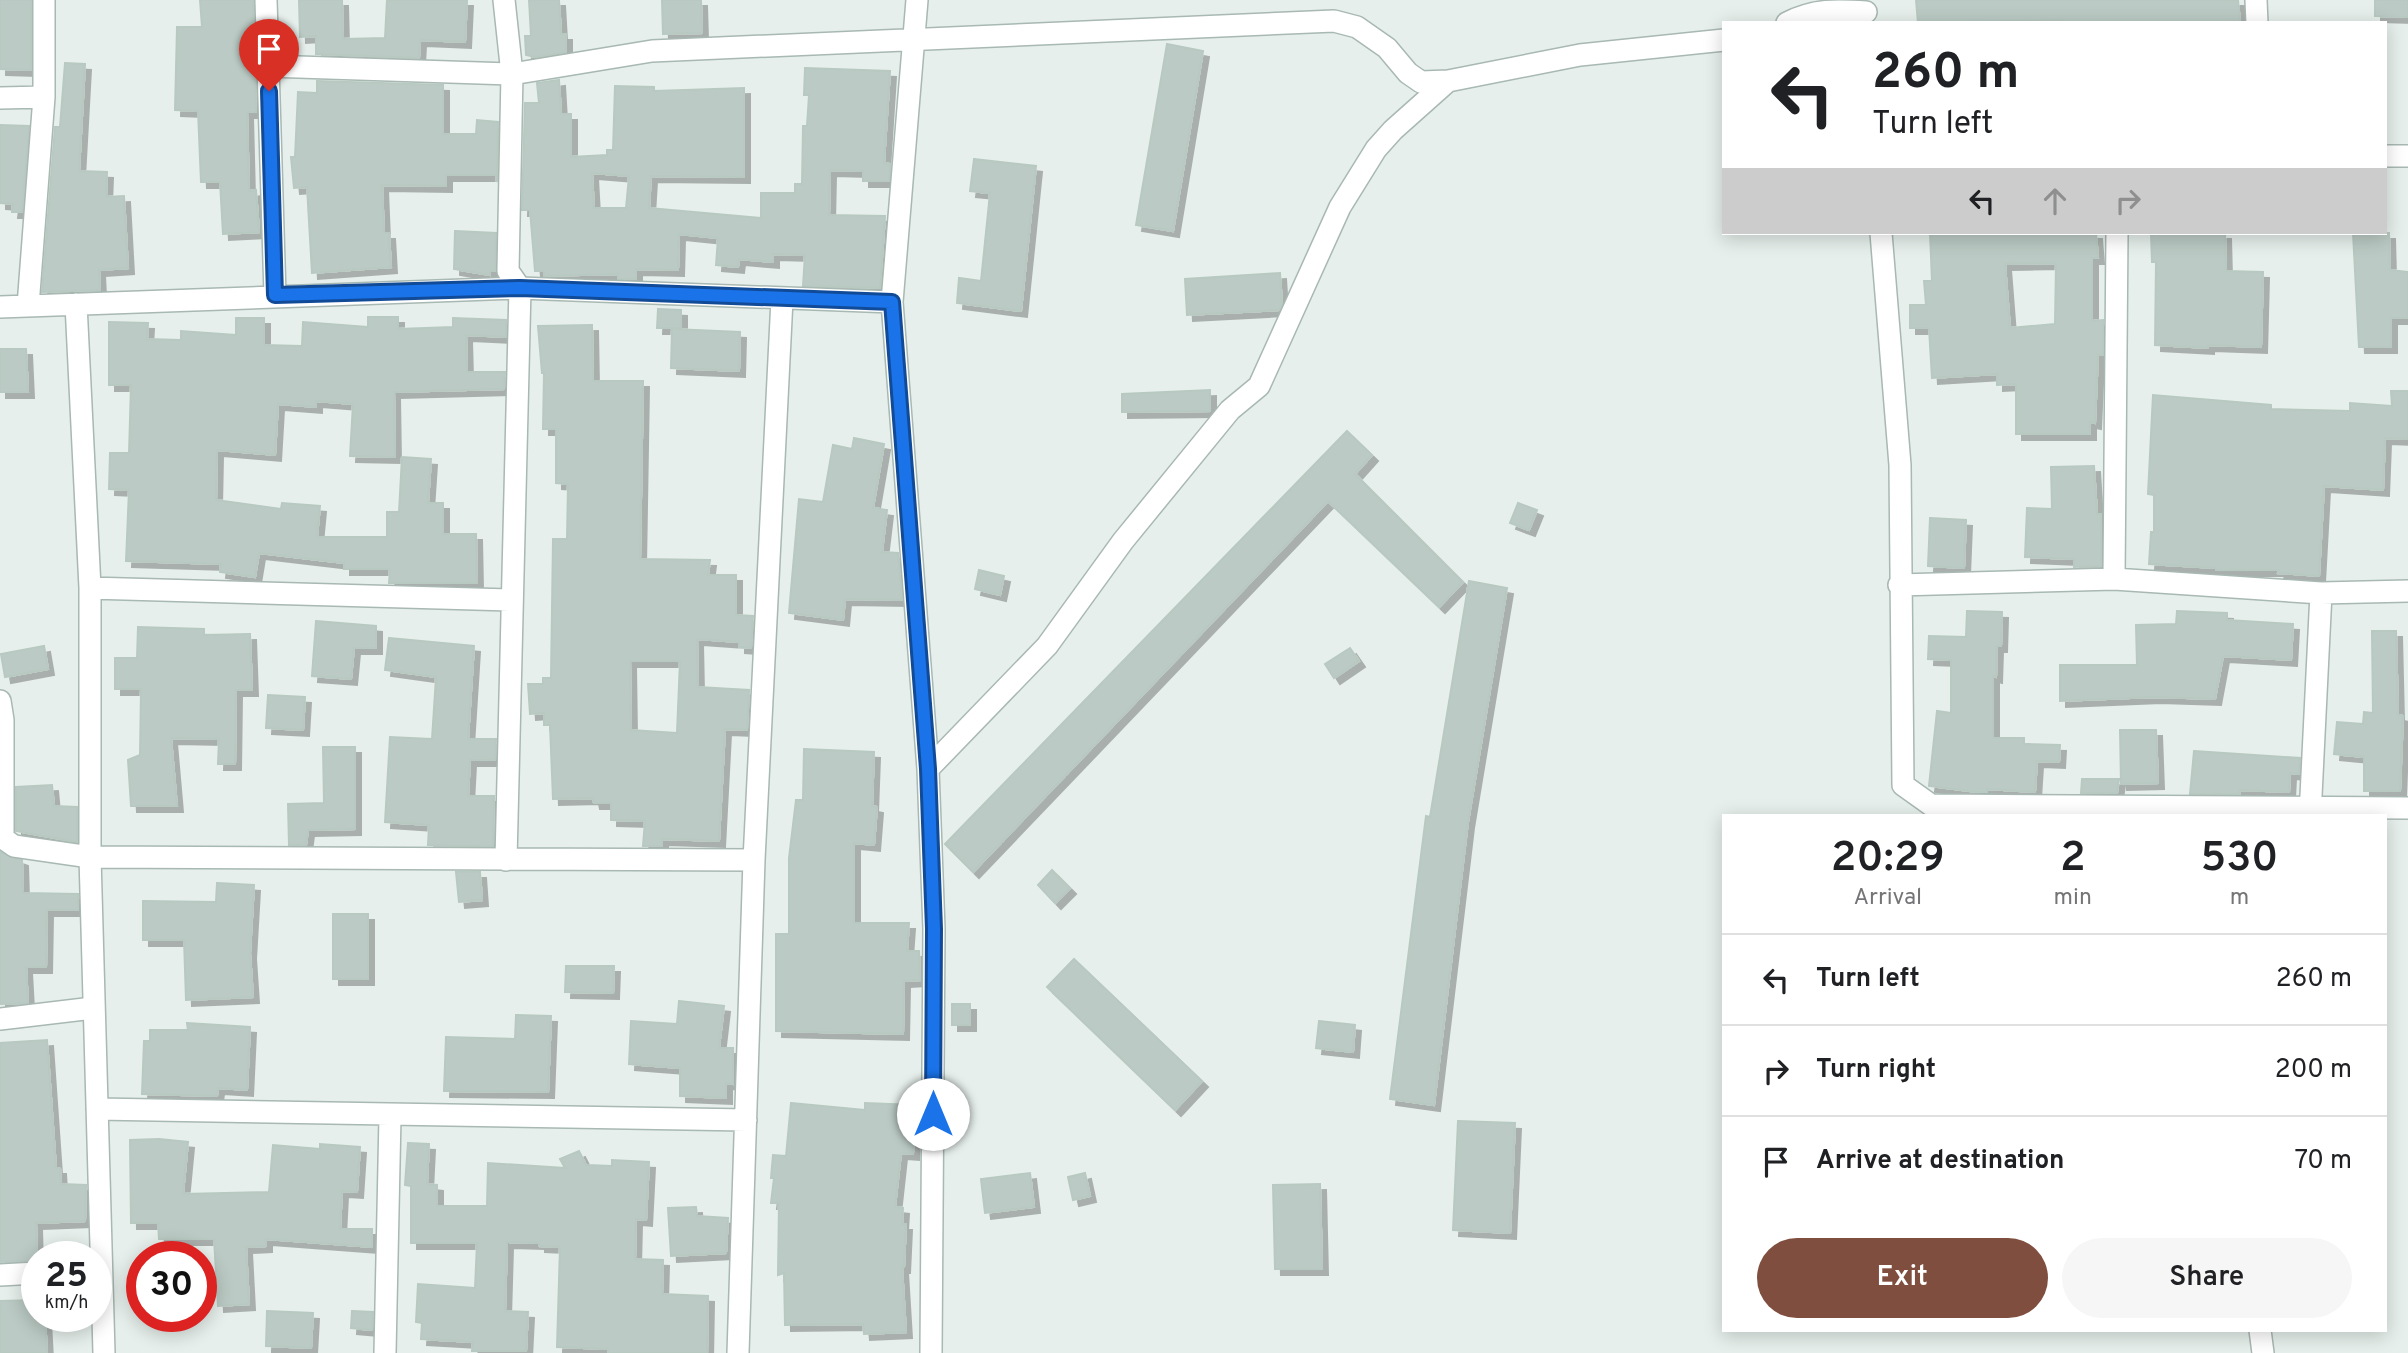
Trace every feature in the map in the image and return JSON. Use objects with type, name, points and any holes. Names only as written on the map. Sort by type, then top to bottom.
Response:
[{"type":"street","points":[[28,306],[44,97],[44,0]]},
{"type":"street","points":[[266,0],[275,295]]},
{"type":"street","points":[[504,0],[512,74],[508,271],[520,288],[510,600],[506,860]]},
{"type":"street","points":[[917,0],[892,302],[928,769],[934,929],[931,1353]]},
{"type":"street","points":[[2256,0],[2257,21]]},
{"type":"street","points":[[1791,21],[1805,14],[1830,9],[1866,11]]},
{"type":"street","points":[[268,66],[512,74],[652,51],[1334,21],[1357,27],[1387,48],[1408,73],[1421,82],[1448,81],[1580,55],[1722,40]]},
{"type":"street","points":[[928,769],[1047,646],[1131,531],[1230,410],[1259,386],[1340,207],[1376,149],[1393,130],[1448,81]]},
{"type":"street","points":[[0,98],[44,97]]},
{"type":"street","points":[[2387,156],[2408,156]]},
{"type":"street","points":[[1881,235],[1900,465],[1899,584],[1903,785],[1931,805],[2310,811],[2408,808]]},
{"type":"street","points":[[2114,579],[2118,235]]},
{"type":"street","points":[[0,307],[520,288],[892,302]]},
{"type":"street","points":[[738,1353],[754,860],[782,299]]},
{"type":"street","points":[[76,304],[90,587],[90,857],[99,1241]]},
{"type":"street","points":[[1899,584],[2114,579],[2321,593],[2408,591]]},
{"type":"street","points":[[90,587],[510,600]]},
{"type":"street","points":[[2310,811],[2321,593]]},
{"type":"street","points":[[0,701],[3,720],[2,836],[14,846],[90,857],[754,860]]},
{"type":"street","points":[[0,1019],[93,1008]]},
{"type":"street","points":[[97,1109],[746,1120]]},
{"type":"street","points":[[385,1353],[390,1116]]},
{"type":"street","points":[[0,1275],[21,1274]]},
{"type":"street","points":[[103,1332],[104,1353]]},
{"type":"street","points":[[2260,1332],[2263,1353]]},
{"type":"building","points":[[0,0],[31,0],[31,70],[0,69]]},
{"type":"building","points":[[200,0],[253,0],[256,112],[247,112],[249,191],[256,190],[259,232],[223,234],[220,182],[201,182],[198,111],[175,110],[177,27],[202,27]]},
{"type":"building","points":[[299,0],[342,0],[343,39],[385,38],[387,0],[467,0],[465,42],[420,40],[419,58],[316,54],[316,36],[300,37]]},
{"type":"building","points":[[529,0],[559,0],[561,34],[566,34],[566,52],[535,57],[526,55],[525,36],[531,36]]},
{"type":"building","points":[[662,0],[701,0],[702,33],[663,34]]},
{"type":"building","points":[[1916,0],[2238,0],[2240,21],[2062,20],[1918,21]]},
{"type":"building","points":[[2375,0],[2408,0],[2408,17],[2375,16]]},
{"type":"building","points":[[1167,44],[1203,51],[1173,231],[1136,225]]},
{"type":"building","points":[[65,63],[85,64],[79,171],[107,172],[106,197],[124,196],[128,268],[99,270],[100,290],[42,292],[55,127],[60,127]]},
{"type":"building","points":[[805,68],[890,71],[884,163],[890,164],[889,181],[863,181],[863,171],[830,170],[829,215],[885,216],[880,288],[803,286],[805,255],[773,254],[773,262],[739,259],[738,267],[716,265],[718,238],[679,234],[678,270],[636,269],[636,279],[618,279],[618,274],[544,276],[544,271],[535,271],[530,210],[522,210],[525,103],[539,103],[537,83],[559,80],[561,114],[571,114],[571,157],[607,155],[607,150],[613,150],[615,86],[654,87],[654,91],[744,88],[744,177],[651,176],[649,208],[761,218],[761,193],[795,193],[795,184],[802,184],[803,126],[807,126],[809,95],[804,95]],"holes":[[[592,173],[629,176],[626,208],[594,208]]]},
{"type":"building","points":[[317,81],[443,85],[443,134],[476,134],[477,120],[498,122],[497,182],[496,175],[446,175],[446,186],[382,185],[384,233],[389,233],[391,267],[312,273],[307,187],[294,188],[291,157],[295,157],[298,92],[317,93]]},
{"type":"building","points":[[0,125],[29,126],[22,212],[12,212],[13,204],[0,203]]},
{"type":"building","points":[[974,159],[1036,166],[1021,311],[957,303],[959,278],[981,281],[990,193],[970,191]]},
{"type":"building","points":[[455,231],[496,233],[495,271],[490,271],[490,275],[454,269]]},
{"type":"building","points":[[2389,233],[2390,270],[2408,272],[2408,318],[2391,318],[2391,347],[2359,347],[2353,235]]},
{"type":"building","points":[[1930,235],[2096,235],[2098,258],[2092,258],[2092,321],[2103,320],[2103,355],[2098,355],[2095,423],[2090,422],[2090,434],[2016,434],[2016,384],[1997,385],[1997,374],[1932,378],[1929,328],[1910,328],[1910,305],[1926,305],[1924,281],[1932,281]],"holes":[[[2056,263],[2055,324],[2010,328],[2005,264]]]},
{"type":"building","points":[[2151,235],[2225,235],[2226,271],[2263,272],[2261,347],[2155,345],[2156,262],[2152,262]]},
{"type":"building","points":[[1280,273],[1282,304],[1279,310],[1187,315],[1185,279]]},
{"type":"building","points":[[658,309],[681,310],[681,328],[657,328]]},
{"type":"building","points":[[368,317],[398,317],[398,329],[453,327],[453,318],[506,320],[506,337],[466,335],[467,372],[505,372],[504,389],[394,392],[395,457],[350,456],[353,404],[316,401],[316,407],[278,404],[275,455],[217,450],[216,500],[281,509],[282,503],[320,506],[317,537],[387,537],[387,512],[399,512],[402,457],[431,459],[428,503],[443,503],[443,534],[476,534],[477,583],[389,583],[390,569],[344,569],[344,563],[259,553],[255,577],[220,572],[221,564],[126,561],[129,490],[109,489],[110,453],[129,453],[131,385],[109,385],[109,322],[148,323],[147,339],[181,340],[181,331],[236,335],[236,318],[264,318],[264,345],[302,346],[303,322],[368,327]]},
{"type":"building","points":[[592,325],[593,381],[643,381],[640,559],[710,560],[708,575],[736,575],[736,615],[753,616],[751,648],[739,647],[739,642],[697,639],[698,687],[749,690],[747,730],[725,729],[719,841],[662,839],[662,846],[643,846],[645,821],[611,820],[611,803],[594,803],[593,798],[553,799],[550,725],[544,725],[544,713],[530,714],[528,684],[543,684],[543,678],[551,678],[553,539],[567,539],[568,484],[556,483],[556,429],[543,429],[544,373],[538,326]],"holes":[[[630,661],[680,661],[677,733],[631,730]]]},
{"type":"building","points":[[672,329],[740,332],[739,371],[671,368]]},
{"type":"building","points":[[0,349],[26,349],[28,392],[0,392]]},
{"type":"building","points":[[1210,390],[1210,411],[1122,412],[1122,394]]},
{"type":"building","points":[[2391,391],[2408,391],[2408,439],[2385,438],[2383,490],[2324,486],[2319,576],[2278,573],[2279,570],[2216,570],[2149,564],[2151,532],[2154,532],[2154,495],[2148,494],[2153,395],[2271,405],[2271,409],[2350,411],[2350,403],[2392,406]]},
{"type":"building","points":[[1347,431],[1372,455],[1355,474],[1463,582],[1439,607],[1328,501],[973,872],[945,844]]},
{"type":"building","points":[[854,438],[884,444],[873,508],[887,510],[882,552],[898,553],[902,600],[845,599],[843,620],[789,613],[799,499],[823,502],[833,445],[852,449]]},
{"type":"building","points":[[2094,466],[2097,514],[2101,514],[2101,566],[2074,567],[2074,559],[2025,557],[2027,508],[2052,509],[2051,467]]},
{"type":"building","points":[[1518,503],[1537,510],[1529,530],[1510,523]]},
{"type":"building","points":[[1930,518],[1966,520],[1964,568],[1928,566]]},
{"type":"building","points":[[979,570],[1004,576],[1000,595],[975,589]]},
{"type":"building","points":[[1469,581],[1507,588],[1468,822],[1434,1105],[1390,1099],[1426,816],[1430,817]]},
{"type":"building","points":[[1967,611],[2002,612],[2001,646],[1997,646],[1996,677],[1993,676],[1993,738],[2024,738],[2024,744],[2060,745],[2059,762],[2037,761],[2035,792],[1987,789],[1987,792],[1977,792],[1929,786],[1937,711],[1951,713],[1951,660],[1928,659],[1929,636],[1966,637]]},
{"type":"building","points":[[2177,611],[2227,613],[2227,620],[2293,624],[2291,660],[2223,656],[2215,699],[2155,697],[2060,701],[2060,665],[2137,665],[2136,625],[2176,624]]},
{"type":"building","points":[[316,621],[376,626],[376,648],[354,648],[351,679],[312,676]]},
{"type":"building","points":[[138,627],[204,629],[204,635],[250,634],[252,690],[236,690],[235,764],[218,764],[219,739],[171,738],[177,806],[131,806],[128,760],[140,755],[141,689],[115,689],[115,658],[137,658]]},
{"type":"building","points":[[2372,631],[2396,631],[2398,715],[2403,716],[2400,791],[2364,791],[2364,757],[2334,754],[2337,722],[2363,724],[2364,712],[2373,713]]},
{"type":"building","points":[[389,638],[474,646],[468,739],[496,739],[495,760],[470,760],[468,796],[494,796],[493,846],[428,845],[429,825],[385,822],[390,737],[432,739],[436,677],[385,670]]},
{"type":"building","points":[[44,646],[48,669],[5,677],[1,654]]},
{"type":"building","points":[[1350,648],[1359,661],[1334,678],[1325,664]]},
{"type":"building","points":[[268,695],[305,697],[303,730],[266,728]]},
{"type":"building","points":[[2120,730],[2156,730],[2158,783],[2121,784]]},
{"type":"building","points":[[323,747],[355,747],[355,829],[308,830],[306,845],[289,845],[288,804],[324,803]]},
{"type":"building","points":[[804,749],[874,752],[872,806],[877,807],[874,845],[854,843],[854,923],[909,923],[907,951],[919,951],[920,980],[904,981],[903,1034],[776,1031],[776,934],[789,934],[789,858],[796,800],[803,800]]},
{"type":"building","points":[[2194,751],[2300,758],[2299,774],[2290,773],[2289,792],[2240,790],[2240,794],[2190,794]]},
{"type":"building","points":[[2082,779],[2119,779],[2117,793],[2081,793]]},
{"type":"building","points":[[52,785],[54,806],[77,807],[77,842],[16,831],[16,787]]},
{"type":"building","points":[[0,852],[22,860],[23,893],[78,894],[78,910],[47,910],[46,967],[26,967],[28,1003],[0,1004]]},
{"type":"building","points":[[1052,870],[1070,888],[1055,903],[1038,885]]},
{"type":"building","points":[[456,872],[480,872],[482,900],[459,902]]},
{"type":"building","points":[[217,883],[254,885],[250,953],[253,997],[186,1000],[184,940],[143,940],[143,901],[216,902]]},
{"type":"building","points":[[333,914],[368,914],[368,979],[333,979]]},
{"type":"building","points":[[1074,959],[1202,1081],[1175,1110],[1047,987]]},
{"type":"building","points":[[566,966],[614,966],[613,993],[565,992]]},
{"type":"building","points":[[679,1001],[724,1006],[719,1048],[733,1048],[733,1084],[726,1083],[726,1098],[680,1096],[680,1068],[629,1064],[631,1021],[677,1024]]},
{"type":"building","points":[[952,1004],[970,1004],[970,1025],[952,1025]]},
{"type":"building","points":[[516,1015],[551,1016],[548,1092],[444,1091],[446,1037],[515,1039]]},
{"type":"building","points":[[1319,1021],[1355,1025],[1353,1052],[1316,1048]]},
{"type":"building","points":[[187,1023],[250,1027],[247,1090],[218,1088],[217,1096],[142,1094],[144,1041],[150,1041],[150,1030],[188,1030]]},
{"type":"building","points":[[47,1040],[56,1168],[60,1168],[61,1184],[86,1185],[85,1221],[36,1223],[36,1241],[21,1241],[21,1261],[0,1262],[0,1043]]},
{"type":"building","points":[[791,1103],[865,1110],[865,1103],[915,1105],[913,1154],[901,1153],[895,1207],[903,1208],[902,1224],[906,1224],[902,1267],[906,1332],[864,1334],[863,1324],[785,1325],[784,1273],[778,1275],[779,1203],[771,1203],[774,1178],[771,1178],[773,1155],[786,1156]]},
{"type":"building","points":[[1458,1121],[1515,1123],[1510,1233],[1453,1230]]},
{"type":"building","points":[[130,1140],[188,1142],[183,1194],[269,1192],[273,1145],[320,1149],[320,1144],[360,1147],[357,1192],[342,1191],[340,1229],[372,1229],[372,1247],[266,1239],[266,1246],[246,1247],[249,1304],[218,1306],[217,1241],[159,1239],[158,1223],[131,1223]]},
{"type":"building","points":[[408,1143],[429,1144],[427,1184],[437,1185],[437,1206],[487,1206],[488,1163],[565,1168],[560,1159],[579,1151],[586,1165],[612,1166],[612,1160],[649,1162],[646,1220],[636,1219],[635,1259],[663,1260],[662,1294],[708,1296],[707,1353],[608,1353],[608,1349],[557,1347],[560,1247],[539,1246],[539,1243],[507,1242],[505,1311],[528,1312],[526,1351],[472,1351],[473,1342],[421,1339],[422,1323],[416,1322],[418,1284],[475,1288],[477,1243],[411,1243],[411,1186],[405,1185]]},
{"type":"building","points":[[1030,1173],[1034,1207],[985,1213],[981,1179]]},
{"type":"building","points":[[1085,1173],[1090,1196],[1073,1200],[1068,1177]]},
{"type":"building","points":[[1320,1184],[1322,1269],[1275,1269],[1273,1185]]},
{"type":"building","points":[[696,1207],[697,1216],[728,1218],[726,1253],[671,1256],[668,1208]]},
{"type":"building","points":[[21,1300],[21,1332],[46,1332],[47,1353],[0,1353],[0,1301]]},
{"type":"building","points":[[267,1311],[313,1313],[311,1348],[266,1346]]},
{"type":"building","points":[[352,1311],[373,1312],[372,1330],[351,1328]]},
{"type":"route","points":[[269,91],[275,295],[520,288],[892,302],[928,769],[934,929],[933,1114]]}]
